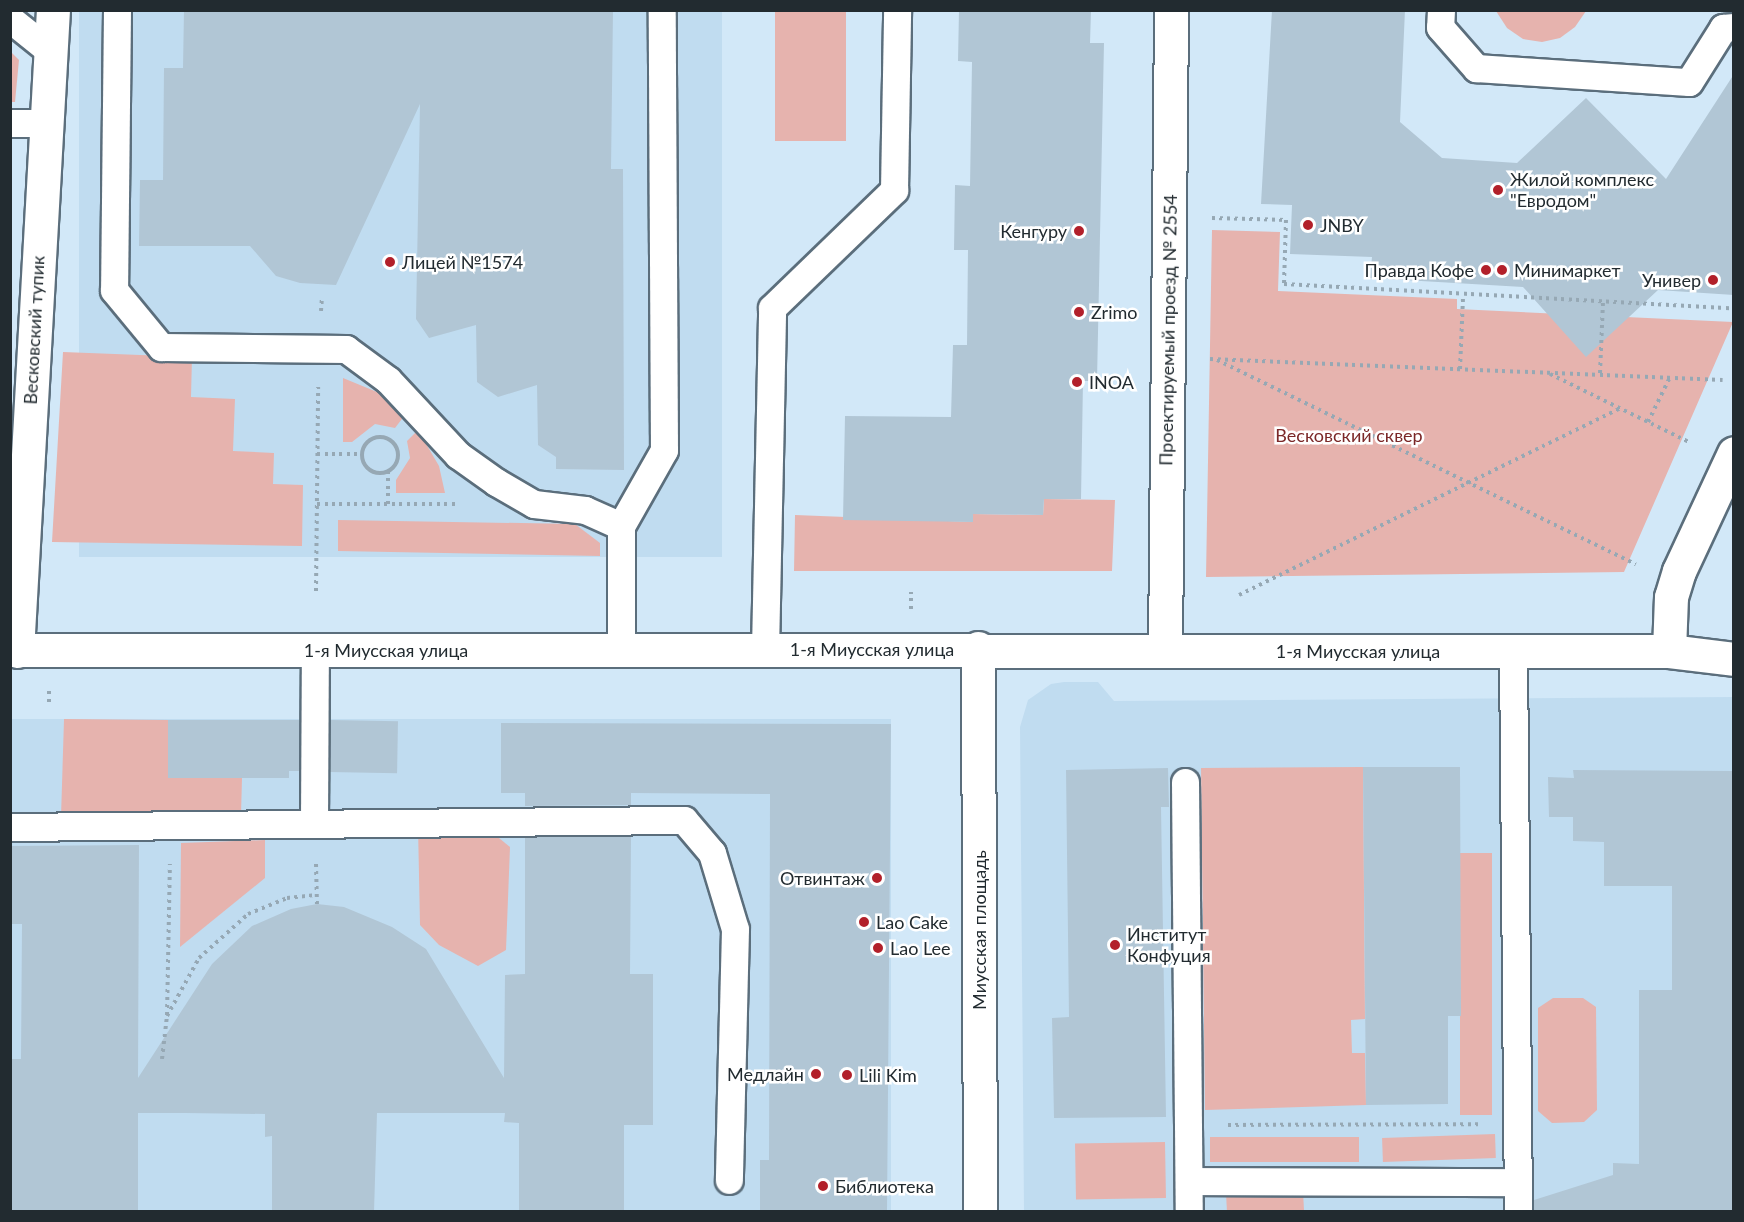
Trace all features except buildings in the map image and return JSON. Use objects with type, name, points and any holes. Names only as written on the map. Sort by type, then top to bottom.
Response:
[{"type":"street","name":"Весковский тупик","points":[[14,651],[20,429],[46,123],[53,10]]},
{"type":"street","name":"Проектируемый проезд № 2554","points":[[1165,650],[1171,10]]},
{"type":"street","points":[[1669,651],[1671,597],[1678,571],[1734,453]]},
{"type":"street","name":"1-я Миусская улица","points":[[14,651],[978,648],[1669,651],[1734,659]]},
{"type":"street","name":"Миусская площадь","points":[[978,648],[980,1212]]},
{"type":"lane","points":[[117,10],[114,290],[161,347],[346,349],[362,357],[458,455],[496,482],[534,504],[585,510],[621,526]]},
{"type":"lane","points":[[621,650],[621,526],[664,450],[662,10]]},
{"type":"lane","points":[[765,650],[772,308],[894,190],[897,10]]},
{"type":"lane","points":[[1440,10],[1440,27],[1476,69],[1689,82],[1723,28],[1734,27]]},
{"type":"lane","points":[[10,19],[50,51]]},
{"type":"lane","points":[[10,123],[46,123]]},
{"type":"lane","points":[[314,824],[315,650]]},
{"type":"lane","points":[[1513,652],[1518,1212]]},
{"type":"lane","points":[[1185,782],[1189,1212]]},
{"type":"lane","points":[[10,827],[684,820],[712,853],[735,928],[729,1180]]},
{"type":"lane","points":[[1189,1181],[1518,1182]]},
{"type":"path","points":[[1206,218],[1286,220],[1284,284],[1457,291],[1463,296],[1734,308]]},
{"type":"path","points":[[1460,369],[1463,296]]},
{"type":"path","points":[[1600,373],[1603,301]]},
{"type":"path","points":[[316,591],[318,348]]},
{"type":"path","points":[[1203,358],[1723,380]]},
{"type":"path","points":[[1216,359],[1640,566]]},
{"type":"path","points":[[1546,373],[1694,445]]},
{"type":"path","points":[[1648,422],[1670,377]]},
{"type":"path","points":[[1239,595],[1620,408]]},
{"type":"path","points":[[388,471],[370,470],[362,454],[366,443],[376,437],[392,441],[398,457],[388,471],[388,504]]},
{"type":"path","points":[[317,454],[362,454]]},
{"type":"path","points":[[317,504],[467,504]]},
{"type":"path","points":[[911,592],[911,615]]},
{"type":"path","points":[[162,1059],[167,1016],[171,826]]},
{"type":"path","points":[[167,1016],[199,958],[248,914],[287,898],[317,895]]},
{"type":"path","points":[[1188,1125],[1519,1124]]},
{"type":"shaded area","name":"Лицей №1574","points":[[79,11],[722,11],[722,557],[79,557]]},
{"type":"shaded area","points":[[1098,682],[1114,701],[1733,697],[1733,1211],[1024,1212],[1020,727],[1028,700],[1051,684]]},
{"type":"shaded area","points":[[11,719],[891,719],[891,1212],[11,1212]]},
{"type":"green space","points":[[775,11],[846,11],[846,141],[775,141]]},
{"type":"green space","points":[[1496,11],[1586,11],[1575,27],[1560,38],[1542,42],[1523,39],[1507,28]]},
{"type":"green space","points":[[10,51],[19,60],[15,102],[11,102]]},
{"type":"green space","name":"Весковский сквер","points":[[1212,230],[1280,232],[1278,291],[1457,299],[1457,309],[1733,322],[1624,572],[1206,577]]},
{"type":"green space","points":[[63,352],[192,357],[191,397],[235,399],[233,451],[274,453],[273,484],[303,485],[302,546],[52,542]]},
{"type":"green space","points":[[343,378],[377,392],[405,415],[395,428],[375,424],[352,442],[343,442]]},
{"type":"green space","points":[[418,430],[439,466],[445,493],[396,493],[396,480],[410,458],[407,441]]},
{"type":"green space","points":[[1044,499],[1115,500],[1112,571],[794,571],[795,515],[973,522],[973,514],[1043,515]]},
{"type":"green space","points":[[338,520],[575,524],[600,543],[600,556],[338,551]]},
{"type":"green space","points":[[64,719],[168,720],[242,778],[241,815],[61,817]]},
{"type":"green space","points":[[1363,767],[1365,1019],[1351,1020],[1352,1053],[1365,1053],[1366,1105],[1205,1110],[1201,768]]},
{"type":"green space","points":[[483,825],[510,847],[506,950],[478,966],[439,945],[420,925],[418,826]]},
{"type":"green space","points":[[265,840],[265,878],[180,947],[181,843]]},
{"type":"green space","points":[[1460,853],[1492,853],[1492,1115],[1460,1115]]},
{"type":"green space","points":[[1553,998],[1583,998],[1596,1007],[1597,1110],[1584,1122],[1552,1123],[1538,1111],[1538,1008]]},
{"type":"green space","points":[[1495,1134],[1496,1158],[1383,1162],[1382,1138]]},
{"type":"green space","points":[[1210,1137],[1359,1137],[1359,1162],[1210,1162]]},
{"type":"green space","points":[[1165,1142],[1166,1198],[1076,1200],[1075,1144]]},
{"type":"green space","points":[[1303,1191],[1304,1211],[1227,1212],[1226,1195]]},
{"type":"place","name":"Жилой комплекс \"Евродом\"","points":[[1498,190]]},
{"type":"place","name":"JNBY","points":[[1308,225]]},
{"type":"place","name":"Кенгуру","points":[[1079,231]]},
{"type":"place","name":"Лицей №1574","points":[[390,262]]},
{"type":"place","name":"Правда Кофе","points":[[1486,270]]},
{"type":"place","name":"Минимаркет","points":[[1502,270]]},
{"type":"place","name":"Универ","points":[[1713,280]]},
{"type":"place","name":"Zrimo","points":[[1079,312]]},
{"type":"place","name":"INOA","points":[[1077,382]]},
{"type":"place","name":"Отвинтаж","points":[[877,878]]},
{"type":"place","name":"Lao Cake","points":[[864,922]]},
{"type":"place","name":"Институт Конфуция","points":[[1115,945]]},
{"type":"place","name":"Lao Lee","points":[[878,948]]},
{"type":"place","name":"Медлайн","points":[[816,1074]]},
{"type":"place","name":"Lili Kim","points":[[847,1075]]},
{"type":"place","name":"Библиотека","points":[[823,1186]]}]
